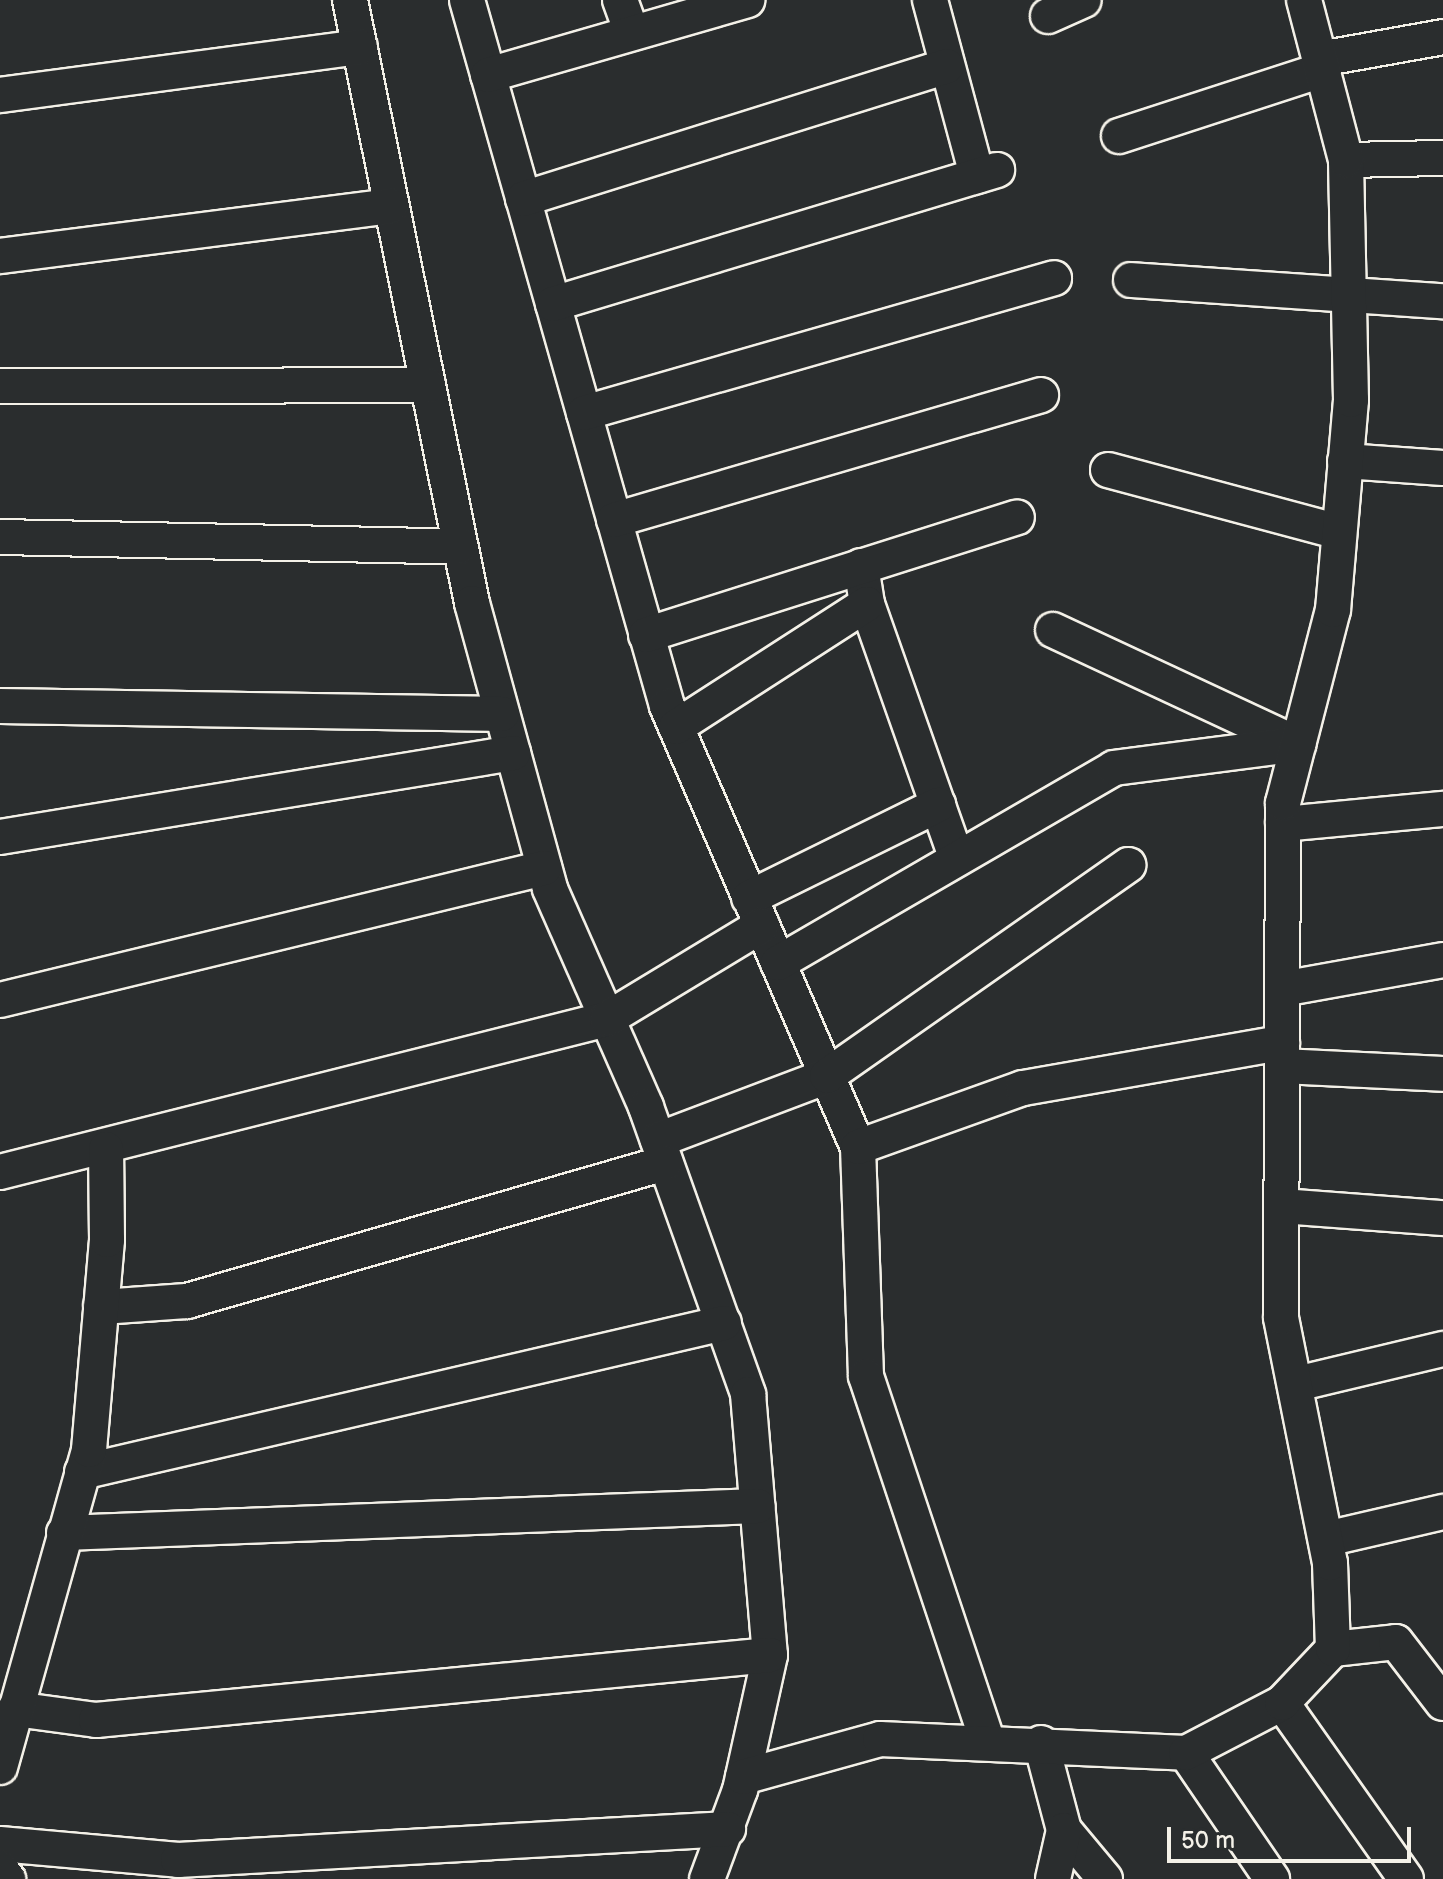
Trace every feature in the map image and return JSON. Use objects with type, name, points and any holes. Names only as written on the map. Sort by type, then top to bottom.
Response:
[{"type":"street","points":[[350,0],[460,547],[544,868],[662,1151],[748,1394],[770,1655],[743,1777],[728,1829],[707,1879]]},
{"type":"street","points":[[467,0],[646,635],[676,727],[858,1147],[866,1376],[987,1740]]},
{"type":"street","points":[[620,0],[632,33]]},
{"type":"street","points":[[488,75],[747,0]]},
{"type":"street","points":[[553,304],[987,173],[947,66],[930,0]]},
{"type":"street","points":[[1048,16],[1084,0]]},
{"type":"street","points":[[1304,0],[1346,160],[1349,293],[1345,461],[1333,610],[1298,744],[1283,824],[1281,1317],[1326,1539],[1333,1649]]},
{"type":"street","points":[[1119,136],[1321,65],[1443,37]]},
{"type":"street","points":[[0,95],[360,47]]},
{"type":"street","points":[[523,199],[947,66]]},
{"type":"street","points":[[1346,160],[1443,158]]},
{"type":"street","points":[[0,256],[391,206]]},
{"type":"street","points":[[584,413],[1054,278]]},
{"type":"street","points":[[1131,280],[1443,301]]},
{"type":"street","points":[[0,386],[428,385]]},
{"type":"street","points":[[614,520],[1041,395]]},
{"type":"street","points":[[1345,461],[1443,468]]},
{"type":"street","points":[[1108,470],[1339,532]]},
{"type":"street","points":[[646,635],[1017,517]]},
{"type":"street","points":[[0,537],[460,547]]},
{"type":"street","points":[[861,566],[867,604],[957,859]]},
{"type":"street","points":[[676,727],[867,604]]},
{"type":"street","points":[[1053,630],[1298,744]]},
{"type":"street","points":[[0,706],[502,714]]},
{"type":"street","points":[[778,963],[1114,768],[1298,744]]},
{"type":"street","points":[[0,837],[513,753]]},
{"type":"street","points":[[0,1172],[106,1149],[607,1019],[756,911],[938,805]]},
{"type":"street","points":[[1283,824],[1443,809]]},
{"type":"street","points":[[101,1307],[187,1301],[662,1151],[827,1076],[1128,865]]},
{"type":"street","points":[[0,1000],[544,868]]},
{"type":"street","points":[[1282,989],[1443,960]]},
{"type":"street","points":[[858,1147],[1023,1088],[1282,1054],[1443,1074]]},
{"type":"street","points":[[0,1767],[82,1472],[101,1307],[106,1149]]},
{"type":"street","points":[[1282,1206],[1443,1218]]},
{"type":"street","points":[[82,1472],[724,1323]]},
{"type":"street","points":[[1296,1384],[1443,1349]]},
{"type":"street","points":[[64,1533],[757,1506]]},
{"type":"street","points":[[1326,1539],[1443,1512]]},
{"type":"street","points":[[743,1777],[880,1739],[987,1740],[1186,1753],[1282,1703],[1333,1649],[1396,1642],[1443,1703]]},
{"type":"street","points":[[15,1709],[96,1720],[770,1655]]},
{"type":"street","points":[[1282,1703],[1406,1879]]},
{"type":"street","points":[[1041,1743],[1064,1830],[1105,1879]]},
{"type":"street","points":[[1186,1753],[1272,1879]]},
{"type":"street","points":[[0,1844],[178,1860],[728,1829]]},
{"type":"street","points":[[1053,1879],[1064,1830]]},
{"type":"street","points":[[0,1868],[8,1879]]}]
